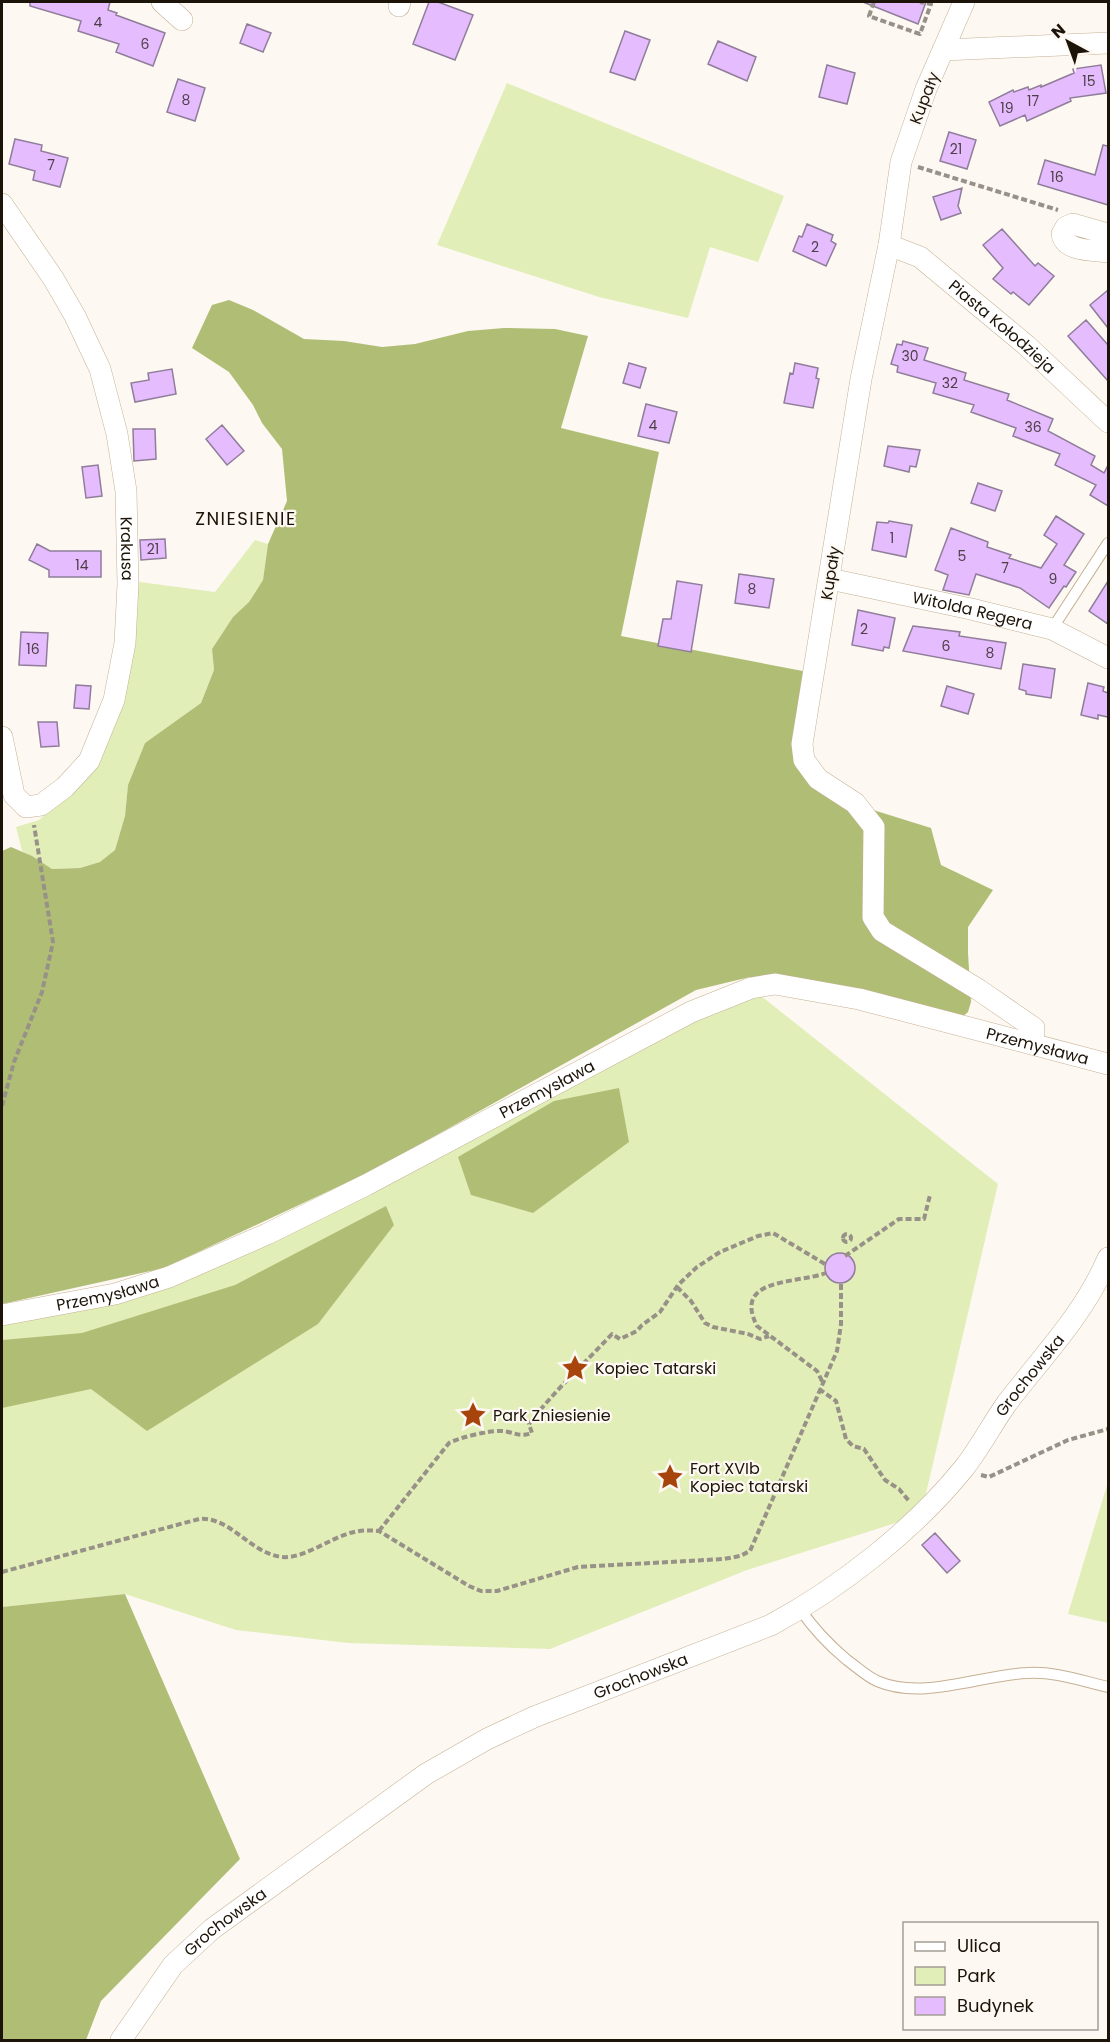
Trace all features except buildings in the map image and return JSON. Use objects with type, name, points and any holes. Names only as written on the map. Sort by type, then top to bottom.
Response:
[{"type":"street","points":[[162,2],[182,20]]},
{"type":"street","name":"Kupały","points":[[964,2],[926,89],[901,162],[889,245],[861,378],[802,744],[804,760],[819,779],[855,803],[874,827],[873,917],[882,931],[979,990],[1034,1028],[1033,1044]]},
{"type":"street","points":[[943,50],[1108,44]]},
{"type":"street","name":"Krakusa","points":[[2,204],[53,278],[75,316],[100,369],[117,434],[126,491],[128,584],[125,643],[114,700],[89,761],[65,787],[41,805],[31,806]]},
{"type":"street","points":[[1108,234],[1077,224],[1069,225],[1063,230],[1062,238],[1066,244],[1108,252]]},
{"type":"street","name":"Piasta Kołodzieja","points":[[889,245],[920,257],[1026,345],[1108,422]]},
{"type":"street","name":"Witolda Regera","points":[[830,579],[1052,629],[1108,658]]},
{"type":"street","points":[[2,737],[14,795],[26,807],[31,806]]},
{"type":"street","name":"Przemysława","points":[[2,1315],[115,1294],[169,1277],[267,1234],[366,1185],[691,1012],[751,988],[775,984],[859,999],[1108,1064]]},
{"type":"street","name":"Grochowska","points":[[121,2040],[173,1965],[212,1929],[426,1774],[487,1739],[534,1717],[771,1625],[800,1609],[873,1556],[921,1515],[965,1467],[1006,1404],[1059,1338],[1088,1296],[1108,1258]]},
{"type":"lane","points":[[1052,629],[1108,543]]},
{"type":"lane","points":[[800,1609],[810,1624],[863,1673],[892,1686],[908,1688],[936,1686],[1010,1674],[1040,1672],[1108,1687]]},
{"type":"path","points":[[874,2],[869,16],[920,34],[931,4],[920,2]]},
{"type":"path","points":[[901,162],[1068,213],[1077,224]]},
{"type":"path","points":[[2,1106],[14,1062],[42,992],[53,942],[31,806]]},
{"type":"path","points":[[846,1256],[899,1219],[924,1220],[930,1195]]},
{"type":"path","points":[[380,1531],[449,1443],[457,1439],[501,1431],[521,1437],[532,1433],[529,1424],[547,1400],[600,1345],[612,1334],[620,1339],[637,1331],[642,1324],[660,1312],[677,1287],[697,1267],[720,1252],[767,1233],[773,1233],[825,1264]]},
{"type":"path","points":[[848,1242],[854,1250]]},
{"type":"path","points":[[823,1381],[817,1371],[769,1336],[753,1318],[754,1296],[759,1290],[826,1273]]},
{"type":"path","points":[[2,1572],[210,1518],[268,1553],[281,1557],[293,1557],[346,1534],[364,1530],[380,1531],[469,1586],[481,1591],[497,1591],[578,1567],[724,1559],[740,1556],[750,1551],[837,1352],[841,1324],[841,1284]]},
{"type":"path","points":[[677,1287],[691,1300],[705,1323],[760,1339],[769,1336]]},
{"type":"path","points":[[819,1389],[836,1401],[846,1439],[853,1446],[864,1449],[885,1480],[899,1489],[921,1515]]},
{"type":"path","points":[[965,1467],[971,1473],[989,1477],[1068,1440],[1108,1429]]},
{"type":"green space","points":[[507,83],[784,196],[758,262],[710,247],[688,318],[599,297],[437,245]]},
{"type":"green space","points":[[229,300],[253,310],[304,339],[344,341],[382,347],[415,344],[468,331],[504,328],[555,329],[588,336],[561,428],[659,452],[621,636],[808,672],[797,723],[825,795],[931,828],[941,865],[993,890],[968,927],[971,1002],[968,1012],[960,1019],[750,977],[696,990],[374,1170],[164,1268],[2,1304],[2,851],[11,847],[32,856],[52,869],[80,868],[100,862],[115,850],[125,816],[128,785],[145,743],[201,703],[214,670],[212,649],[233,617],[249,602],[263,580],[268,544],[287,501],[282,449],[229,372],[192,348],[212,305]]},
{"type":"green space","points":[[255,540],[268,544],[263,580],[249,602],[233,617],[212,649],[214,670],[201,703],[145,743],[128,785],[125,816],[115,850],[101,862],[80,868],[52,869],[22,851],[16,827],[39,820],[82,780],[107,742],[132,581],[215,592]]},
{"type":"green space","name":"Park Zniesienie","points":[[751,988],[998,1184],[921,1515],[747,1570],[550,1649],[348,1643],[236,1630],[125,1594],[2,1607],[2,1315],[169,1277]]},
{"type":"green space","points":[[619,1088],[629,1142],[533,1213],[471,1195],[458,1157],[554,1101]]},
{"type":"green space","points":[[386,1206],[394,1225],[318,1324],[147,1431],[91,1389],[2,1408],[2,1340],[82,1333],[235,1285]]},
{"type":"green space","points":[[1108,1482],[1108,1623],[1068,1614]]},
{"type":"green space","points":[[125,1594],[240,1859],[101,2001],[86,2040],[2,2040],[2,1607]]},
{"type":"place","name":"Kopiec Tatarski","points":[[575,1368]]},
{"type":"place","name":"Park Zniesienie","points":[[473,1415]]},
{"type":"place","name":"Fort XVIb Kopiec tatarski","points":[[670,1477]]},
{"type":"district","name":"ZNIESIENIE","points":[[246,519]]}]
